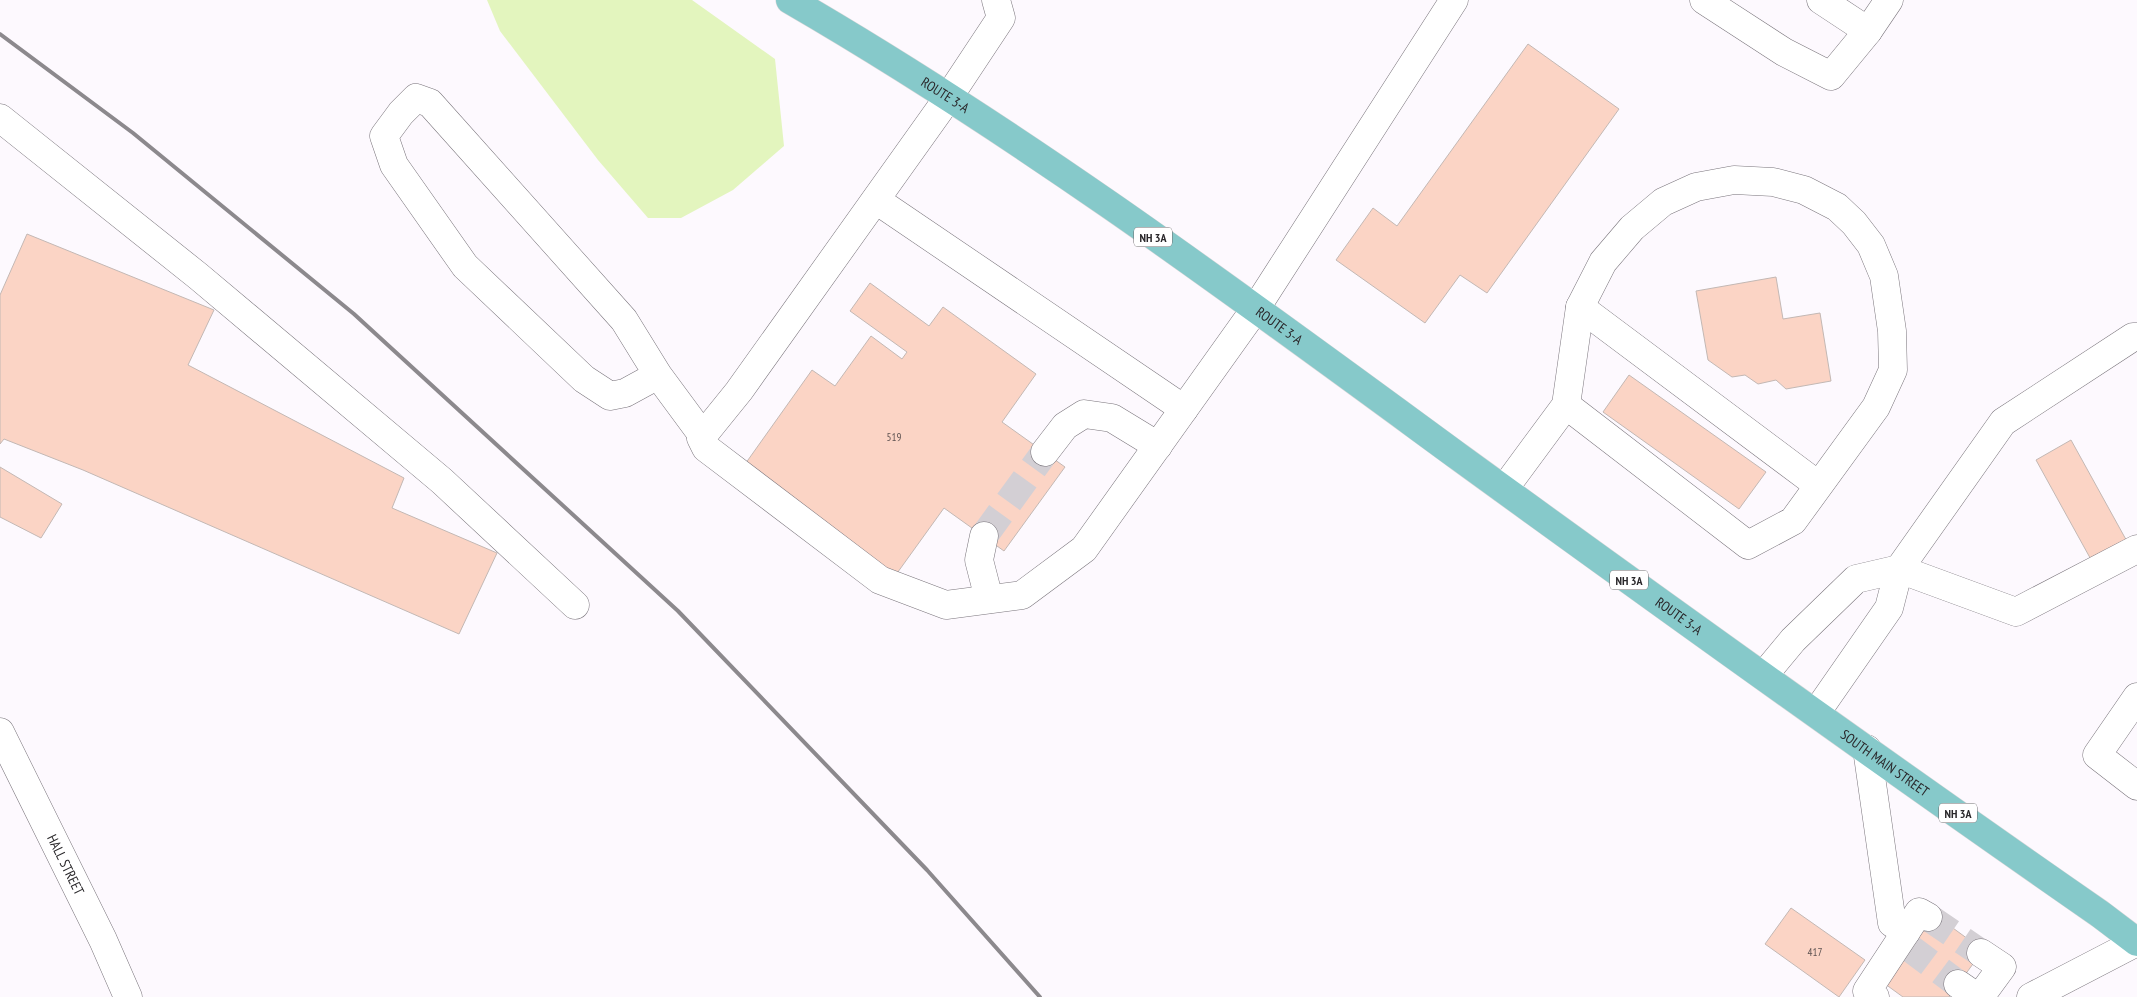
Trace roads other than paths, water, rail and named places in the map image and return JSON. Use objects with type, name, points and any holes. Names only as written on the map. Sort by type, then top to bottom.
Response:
[{"type":"main road","name":"ROUTE 3-A","points":[[790,0],[872,48],[948,98],[1061,173],[1256,308],[1504,489],[1760,672]]},
{"type":"main road","name":"SOUTH MAIN STREET","points":[[1760,672],[2137,942]]},
{"type":"street","points":[[996,0],[1002,18],[876,200],[739,391],[701,438],[706,448],[880,580],[946,605],[1022,594],[1084,549],[1256,308],[1454,0]]},
{"type":"street","points":[[1704,0],[1784,52],[1831,76],[1868,31],[1889,0]]},
{"type":"street","points":[[1821,0],[1868,31]]},
{"type":"street","points":[[658,375],[625,393],[610,396],[584,379],[465,266],[394,165],[384,136],[401,113],[416,98],[430,103],[624,320],[658,375],[703,436]]},
{"type":"street","points":[[0,118],[198,276],[442,481],[575,605]]},
{"type":"street","points":[[1504,489],[1566,405],[1580,307],[1603,262],[1632,228],[1663,202],[1696,187],[1734,180],[1773,182],[1804,190],[1837,207],[1854,223],[1871,245],[1884,276],[1892,331],[1893,370],[1876,407],[1793,521],[1748,545],[1566,405]]},
{"type":"street","points":[[876,200],[1184,409]]},
{"type":"street","points":[[1580,307],[1818,485]]},
{"type":"street","points":[[1816,712],[1890,608],[1899,569],[2003,422],[2133,337],[2137,337]]},
{"type":"street","points":[[1044,452],[1066,426],[1084,414],[1112,418],[1158,446]]},
{"type":"street","points":[[984,536],[979,560],[989,599]]},
{"type":"street","points":[[1760,672],[1856,579],[1899,569],[2016,612],[2137,549]]},
{"type":"street","points":[[2103,760],[2137,697]]},
{"type":"street","points":[[2103,760],[2137,728]]},
{"type":"street","name":"HALL STREET","points":[[0,732],[103,940],[128,997]]},
{"type":"street","points":[[1867,749],[1892,923],[1904,940]]},
{"type":"street","points":[[2103,760],[2137,786]]},
{"type":"street","points":[[1875,997],[1867,992],[1904,940],[1919,912],[1928,917]]},
{"type":"street","points":[[2031,997],[2137,942]]},
{"type":"street","points":[[1972,993],[2002,967],[1981,952]]},
{"type":"tunnel","points":[[984,536],[1045,452]]},
{"type":"tunnel","points":[[1928,917],[1981,953]]},
{"type":"tunnel","points":[[1907,946],[1958,984]]},
{"type":"railway","points":[[0,34],[133,133],[354,314],[678,611],[927,870],[1040,997]]}]
